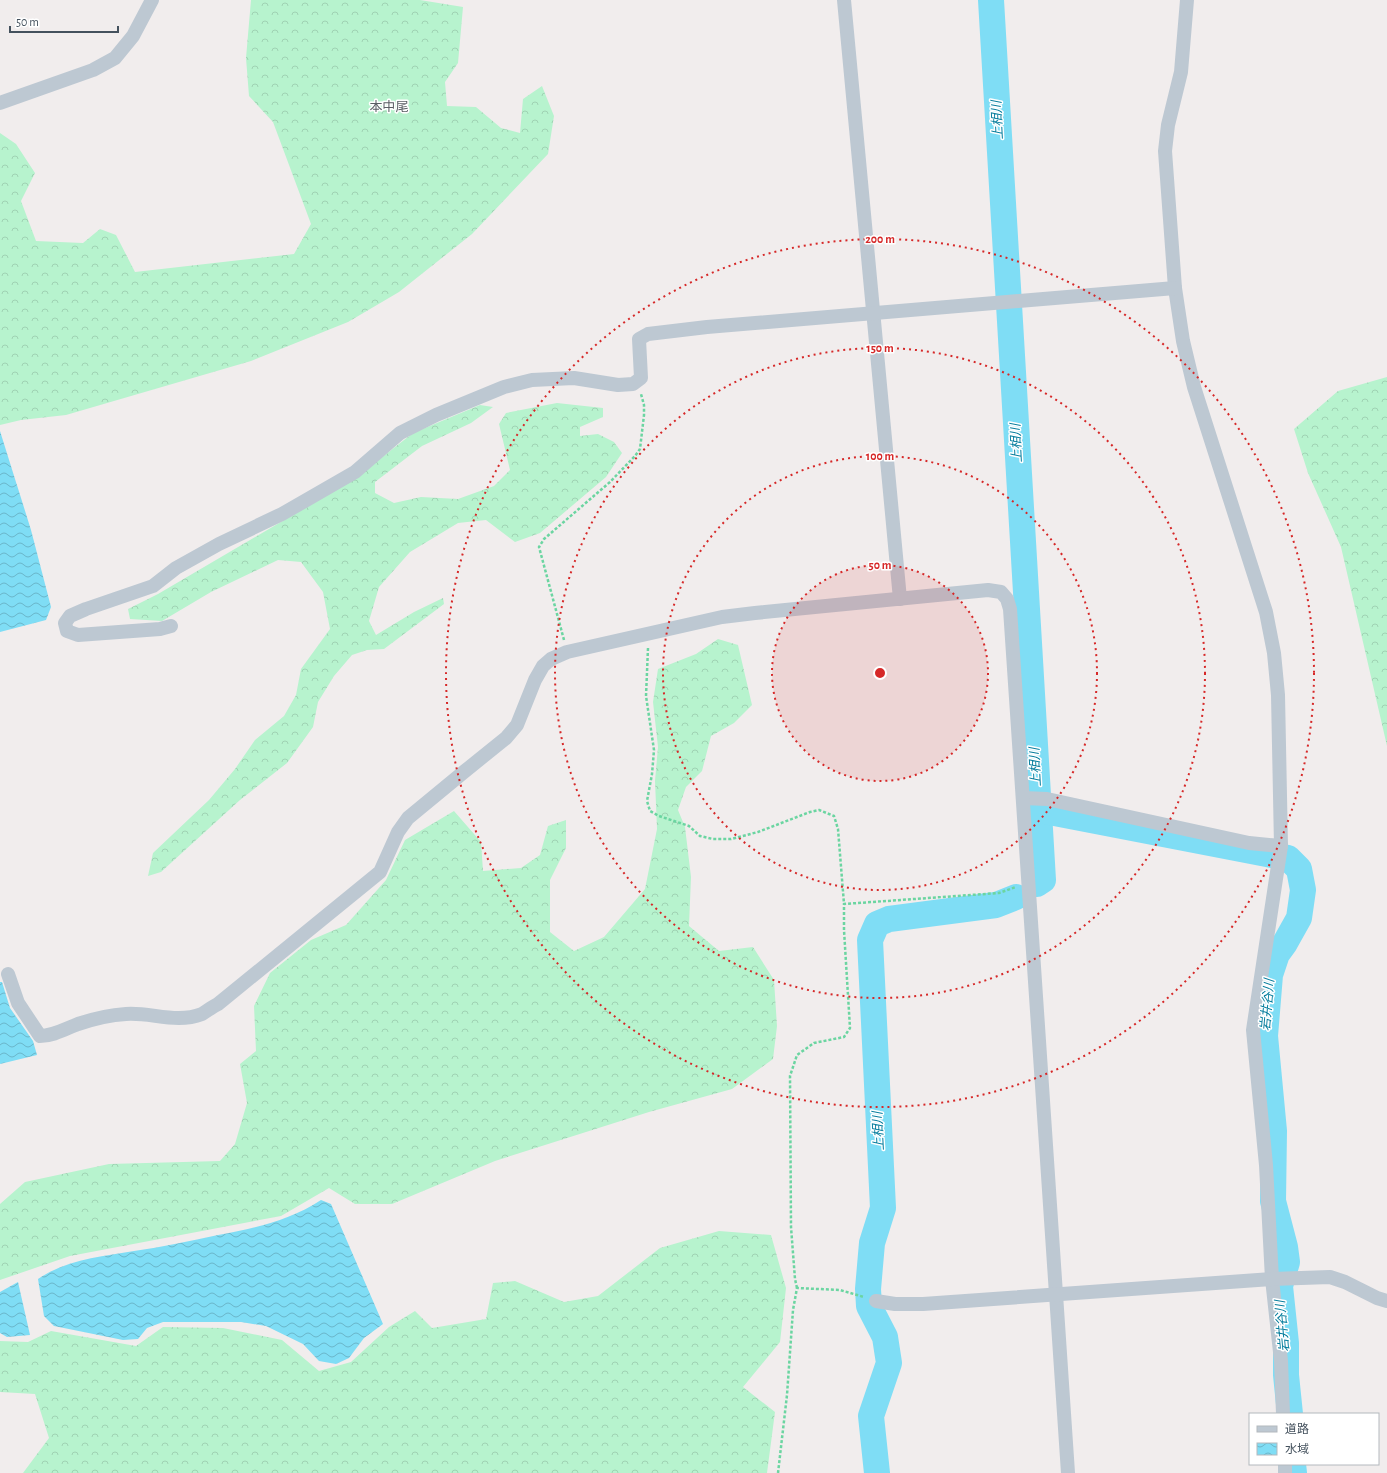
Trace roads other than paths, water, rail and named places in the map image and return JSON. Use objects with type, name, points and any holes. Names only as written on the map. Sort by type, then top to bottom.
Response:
[{"type":"street","points":[[0,102],[93,70],[115,58],[133,36],[152,0]]},
{"type":"street","points":[[844,0],[900,599]]},
{"type":"street","points":[[1187,0],[1181,72],[1168,125],[1165,151],[1175,288],[1183,341],[1194,387],[1266,612],[1274,653],[1278,694],[1280,853],[1253,1030],[1266,1165],[1272,1279],[1281,1361],[1283,1413]]},
{"type":"street","points":[[171,626],[160,629],[78,635],[67,631],[65,623],[70,616],[81,611],[153,586],[176,568],[219,544],[282,514],[355,472],[400,433],[436,414],[504,387],[532,380],[574,378],[618,385],[633,384],[641,378],[639,339],[648,334],[707,327],[1175,288]]},
{"type":"street","points":[[8,974],[18,1003],[40,1036],[46,1036],[98,1019],[126,1014],[164,1018],[185,1018],[202,1013],[218,1004],[380,872],[398,832],[408,818],[506,738],[517,725],[535,680],[543,666],[551,659],[567,652],[722,617],[988,590],[1001,592],[1007,599],[1010,609],[1026,798],[1028,884],[1068,1473]]},
{"type":"street","points":[[1026,798],[1047,799],[1249,844],[1280,853]]},
{"type":"street","points":[[876,1301],[894,1304],[923,1304],[1272,1279],[1330,1277],[1345,1282],[1377,1298],[1387,1301]]},
{"type":"water","points":[[0,431],[31,530],[51,607],[46,620],[0,632]]},
{"type":"water","points":[[0,982],[2,982],[10,1008],[33,1041],[37,1055],[0,1064]]},
{"type":"water","points":[[321,1200],[331,1204],[383,1324],[364,1338],[349,1358],[336,1364],[319,1361],[303,1344],[266,1326],[241,1322],[163,1322],[147,1328],[138,1339],[123,1340],[54,1326],[44,1316],[38,1279],[49,1272],[72,1263],[97,1257],[166,1246],[271,1223],[297,1213]]},
{"type":"water","points":[[18,1282],[30,1335],[7,1337],[0,1333],[0,1292]]},
{"type":"waterway","name":"上相川","points":[[991,0],[1043,880],[1037,884]]},
{"type":"waterway","name":"岩井谷川","points":[[1039,810],[1288,858],[1299,869],[1303,890],[1299,918],[1277,954],[1270,975],[1265,1036],[1274,1131],[1273,1201],[1285,1247],[1287,1262],[1280,1286],[1286,1343],[1286,1375],[1290,1413]]},
{"type":"waterway","name":"上相川","points":[[877,1473],[871,1416],[889,1363],[885,1337],[869,1306],[868,1289],[872,1243],[883,1208],[870,940],[877,924],[889,919],[996,905],[1016,897]]},
{"type":"waterway","name":"岩井谷川","points":[[1293,1465],[1294,1473]]},
{"type":"district","name":"本中尾","points":[[389,107]]}]
